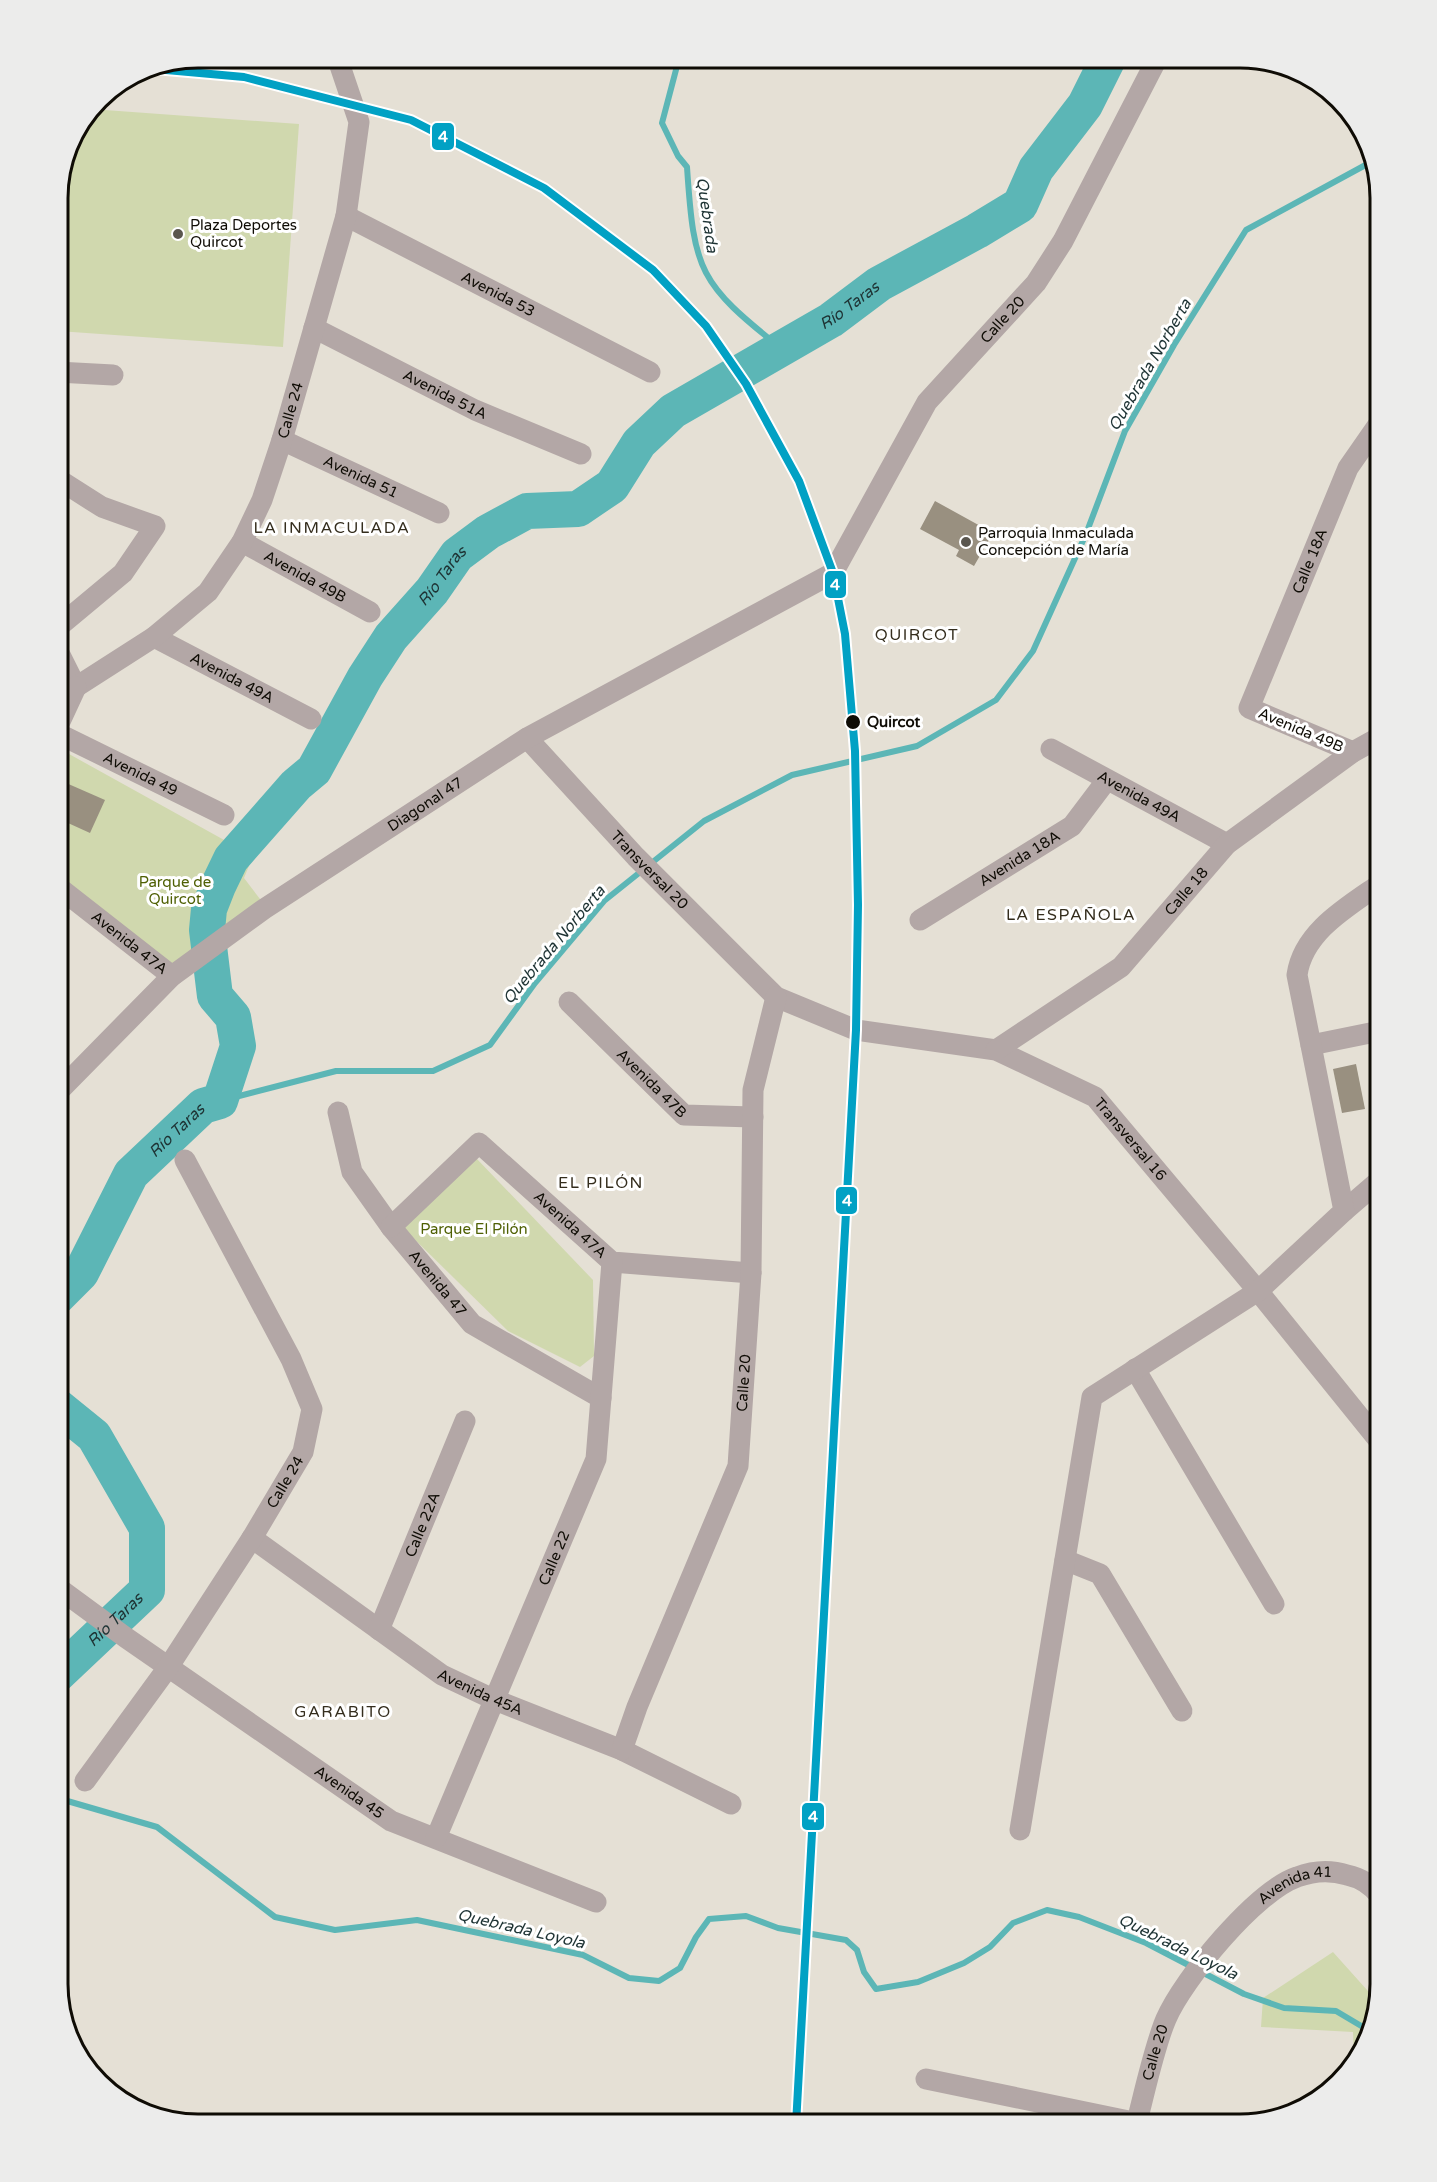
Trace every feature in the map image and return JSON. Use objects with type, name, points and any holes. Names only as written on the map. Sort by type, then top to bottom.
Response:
[{"type":"street","name":"Calle 24","points":[[76,687],[154,637],[208,592],[242,542],[262,500],[282,440],[346,216],[359,122],[341,68]]},
{"type":"street","name":"Calle 20","points":[[833,573],[927,402],[1036,283],[1063,241],[1152,68]]},
{"type":"street","name":"Avenida 53","points":[[346,216],[650,372]]},
{"type":"street","name":"Avenida 51A","points":[[314,328],[476,410],[581,454]]},
{"type":"street","points":[[68,373],[113,375]]},
{"type":"street","name":"Calle 18A","points":[[1249,708],[1348,468],[1370,436]]},
{"type":"street","name":"Avenida 51","points":[[282,440],[439,513]]},
{"type":"street","points":[[68,485],[102,507],[155,526],[123,573],[68,619]]},
{"type":"street","name":"Avenida 49B","points":[[242,542],[370,612]]},
{"type":"street","name":"Diagonal 47","points":[[68,1082],[172,976],[264,909],[527,738],[833,573]]},
{"type":"street","name":"Avenida 49A","points":[[154,637],[312,719]]},
{"type":"street","points":[[68,671],[76,687],[68,704]]},
{"type":"street","name":"Avenida 49B","points":[[1249,708],[1353,752]]},
{"type":"street","name":"Avenida 49","points":[[68,738],[224,815]]},
{"type":"street","name":"Transversal 20","points":[[527,738],[636,857],[776,997]]},
{"type":"street","name":"Calle 18","points":[[996,1050],[1122,967],[1227,844],[1353,752],[1370,743]]},
{"type":"street","name":"Avenida 49A","points":[[1051,749],[1106,781],[1227,844]]},
{"type":"street","name":"Avenida 18A","points":[[920,920],[1072,826],[1106,781]]},
{"type":"street","points":[[1344,1211],[1297,975],[1299,957],[1311,939],[1350,904],[1370,891]]},
{"type":"street","name":"Avenida 47A","points":[[68,895],[172,976]]},
{"type":"street","name":"Calle 20","points":[[622,1750],[637,1707],[738,1466],[751,1272],[753,1090],[776,997]]},
{"type":"street","name":"Transversal 16","points":[[776,997],[856,1030],[996,1050],[1095,1097],[1258,1291],[1370,1430]]},
{"type":"street","name":"Avenida 47B","points":[[569,1002],[684,1115],[753,1117]]},
{"type":"street","points":[[1311,1045],[1370,1033]]},
{"type":"street","name":"Avenida 47","points":[[338,1112],[352,1172],[391,1227],[471,1324],[601,1398]]},
{"type":"street","name":"Avenida 47A","points":[[391,1227],[479,1143],[612,1262],[751,1272]]},
{"type":"street","name":"Calle 24","points":[[85,1781],[169,1666],[252,1538],[303,1452],[312,1409],[291,1359],[185,1160]]},
{"type":"street","points":[[1020,1830],[1092,1397],[1258,1291],[1370,1189]]},
{"type":"street","name":"Calle 22","points":[[436,1838],[596,1459],[612,1262]]},
{"type":"street","points":[[1135,1369],[1274,1604]]},
{"type":"street","name":"Calle 22A","points":[[379,1630],[465,1421]]},
{"type":"street","name":"Avenida 45A","points":[[252,1538],[442,1675],[495,1700],[622,1750],[731,1804]]},
{"type":"street","points":[[1065,1560],[1100,1574],[1182,1711]]},
{"type":"street","name":"Avenida 45","points":[[68,1595],[391,1821],[596,1902]]},
{"type":"street","name":"Avenida 41","points":[[1187,1987],[1218,1941],[1262,1900],[1295,1877],[1317,1872],[1340,1873],[1362,1878],[1370,1886]]},
{"type":"street","name":"Calle 20","points":[[1142,2114],[1166,2019],[1187,1987]]},
{"type":"street","points":[[926,2079],[1092,2114]]},
{"type":"green space","name":"Plaza Deportes Quircot","points":[[102,110],[299,124],[283,347],[68,332],[70,172],[77,148],[89,125]]},
{"type":"green space","name":"Parque de Quircot","points":[[68,753],[253,856],[244,878],[260,899],[264,909],[172,976],[68,886]]},
{"type":"green space","name":"Parque El Pilón","points":[[476,1158],[593,1280],[594,1356],[580,1367],[508,1331],[403,1228]]},
{"type":"green space","points":[[1333,1952],[1369,1992],[1365,2018],[1354,2046],[1353,2032],[1261,2027],[1263,1998]]},
{"type":"building","name":"Parroquia Inmaculada Concepción de María","points":[[935,501],[993,533],[974,566],[956,556],[959,550],[920,529]]},
{"type":"building","points":[[68,784],[105,800],[90,833],[68,823]]},
{"type":"building","points":[[1356,1064],[1365,1109],[1342,1113],[1333,1069]]},
{"type":"waterway","name":"Quebrada","points":[[676,68],[662,123],[678,156],[687,167],[693,230],[698,253],[706,273],[717,290],[754,327],[782,349]]},
{"type":"waterway","name":"Río Taras","points":[[68,1286],[81,1273],[131,1174],[203,1106],[220,1101],[238,1046],[233,1017],[215,996],[207,930],[209,909],[231,859],[296,785],[314,770],[365,677],[391,637],[432,591],[457,555],[488,532],[527,511],[578,509],[612,486],[639,443],[673,411],[831,320],[879,284],[1020,205],[1036,169],[1085,105],[1104,68]]},
{"type":"waterway","name":"Quebrada Norberta","points":[[220,1101],[336,1071],[433,1071],[490,1045],[535,983],[604,901],[704,821],[792,775],[917,746],[996,700],[1033,651],[1086,534],[1125,431],[1174,345],[1246,230],[1365,165]]},
{"type":"waterway","name":"Río Taras","points":[[68,1415],[94,1436],[147,1528],[147,1590],[68,1665]]},
{"type":"waterway","name":"Quebrada Loyola","points":[[68,1801],[157,1827],[275,1917],[335,1930],[417,1920],[583,1955],[629,1978],[659,1981],[680,1968],[696,1937],[709,1919],[746,1916],[778,1928],[846,1940],[857,1950],[864,1972],[876,1989],[918,1982],[964,1963],[990,1947],[1013,1923],[1047,1910],[1079,1917],[1146,1943],[1244,1994],[1284,2008],[1336,2011],[1362,2027]]},
{"type":"transit line","name":"4","points":[[170,70],[244,77],[411,120],[544,188],[653,270],[706,326],[746,384],[799,481],[833,573],[845,634],[855,751],[858,905],[856,1030],[797,2114]]},
{"type":"place","name":"Plaza Deportes Quircot","points":[[178,234]]},
{"type":"place","name":"Parroquia Inmaculada Concepción de María","points":[[966,542]]},
{"type":"place","name":"Quircot","points":[[853,722]]},
{"type":"district","name":"LA INMACULADA","points":[[332,528]]},
{"type":"district","name":"QUIRCOT","points":[[917,635]]},
{"type":"district","name":"LA ESPAÑOLA","points":[[1071,915]]},
{"type":"district","name":"EL PILÓN","points":[[601,1183]]},
{"type":"district","name":"GARABITO","points":[[343,1712]]}]
